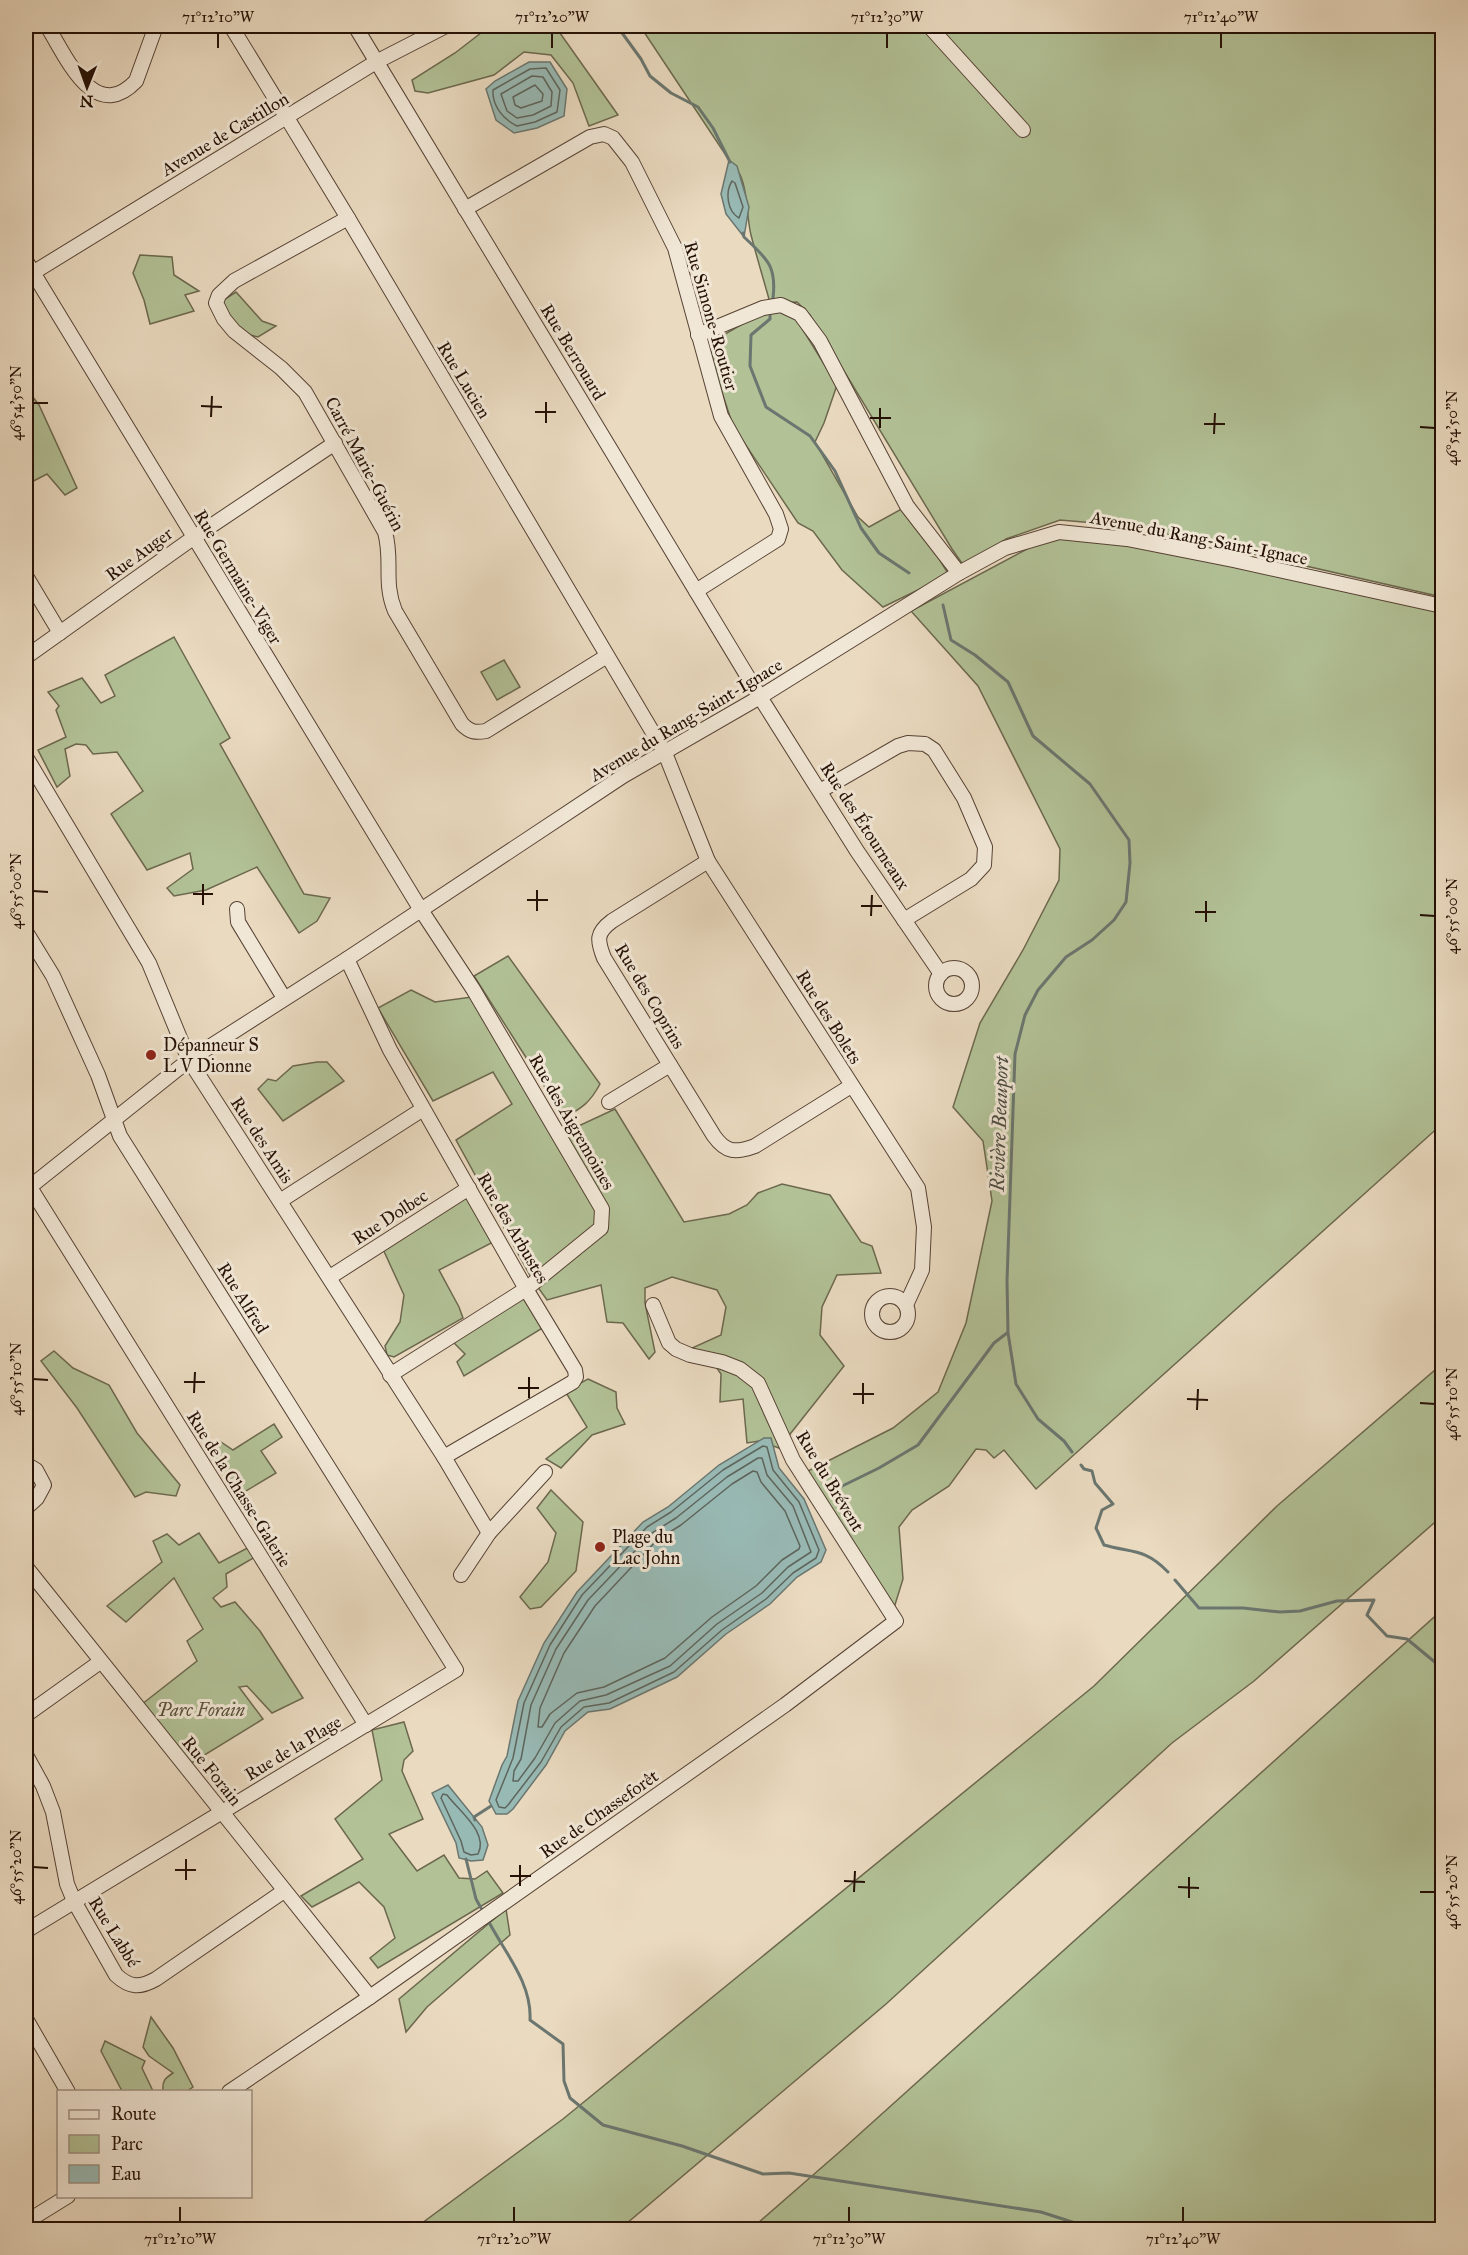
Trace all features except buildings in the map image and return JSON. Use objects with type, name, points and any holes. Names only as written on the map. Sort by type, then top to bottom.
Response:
[{"type":"street","points":[[47,26],[90,90],[99,95],[110,96],[130,88],[136,81],[156,26]]},
{"type":"street","name":"Rue Lucien","points":[[231,26],[348,218],[665,753]]},
{"type":"street","name":"Rue Berrouard","points":[[355,26],[760,697]]},
{"type":"street","name":"Avenue de Castillon","points":[[28,270],[286,118],[376,62],[446,26]]},
{"type":"street","points":[[929,26],[1023,130]]},
{"type":"street","name":"Rue Simone-Routier","points":[[465,209],[590,137],[604,134],[613,138],[632,162],[675,248],[721,416],[776,514],[781,529],[778,539],[696,591]]},
{"type":"street","name":"Carré Marie-Guérin","points":[[348,218],[234,281],[219,295],[216,303],[224,319],[234,331],[281,368],[305,392],[335,443],[385,532],[390,548],[387,582],[389,596],[395,610],[462,724],[470,731],[477,733],[496,726],[608,656]]},
{"type":"street","name":"Rue Germaine-Viger","points":[[28,270],[421,910]]},
{"type":"street","points":[[698,335],[763,308],[781,305],[800,314],[820,341],[907,506],[959,573]]},
{"type":"street","name":"Rue Auger","points":[[26,657],[193,538],[335,443]]},
{"type":"street","name":"Avenue du Rang-Saint-Ignace","points":[[26,1186],[189,1060],[347,959],[623,776],[760,697],[959,573],[1005,548],[1059,532],[1126,539],[1443,606]]},
{"type":"street","points":[[26,576],[60,633]]},
{"type":"street","name":"Rue des Étourneaux","points":[[760,697],[857,851],[941,974]]},
{"type":"street","points":[[820,791],[898,746],[917,743],[925,744],[934,750],[964,798],[985,847],[984,864],[971,879],[904,920]]},
{"type":"street","name":"Rue des Bolets","points":[[665,753],[708,861],[918,1188],[924,1227],[922,1270],[906,1305]]},
{"type":"street","name":"Rue des Amis","points":[[26,757],[149,963],[189,1060],[330,1277],[444,1457],[489,1533]]},
{"type":"street","name":"Rue des Coprins","points":[[708,861],[612,921],[602,928],[599,936],[604,958],[714,1137],[721,1147],[731,1152],[744,1150],[851,1086]]},
{"type":"street","points":[[237,909],[238,922],[284,998]]},
{"type":"street","name":"Rue des Aigremoines","points":[[390,1375],[526,1289],[602,1228],[602,1209],[473,989],[421,910]]},
{"type":"street","name":"Rue Alfred","points":[[26,932],[53,976],[98,1075],[126,1146],[456,1671]]},
{"type":"street","name":"Rue des Arbustes","points":[[347,959],[390,1050],[526,1289],[571,1363],[576,1377],[573,1382],[444,1457]]},
{"type":"street","name":"Rue des Coprins","points":[[609,1102],[670,1065]]},
{"type":"street","points":[[280,1202],[423,1109]]},
{"type":"street","name":"Rue de la Chasse-Galerie","points":[[26,1186],[366,1725]]},
{"type":"street","name":"Rue Dolbec","points":[[330,1277],[469,1188]]},
{"type":"street","name":"Rue du Brévent","points":[[652,1305],[669,1343],[676,1349],[740,1369],[758,1383],[793,1460],[896,1621]]},
{"type":"street","points":[[26,1464],[36,1470],[44,1485],[37,1498],[26,1508]]},
{"type":"street","points":[[461,1575],[489,1533],[545,1472]]},
{"type":"street","name":"Rue Forain","points":[[26,1567],[370,1997]]},
{"type":"street","name":"Rue de Chasseforêt","points":[[230,2090],[370,1997],[785,1705],[896,1621]]},
{"type":"street","points":[[26,1714],[100,1662]]},
{"type":"street","name":"Rue de la Plage","points":[[26,1931],[456,1671]]},
{"type":"street","name":"Rue Labbé","points":[[26,1755],[43,1786],[53,1812],[63,1867],[74,1901],[116,1975],[125,1983],[135,1987],[156,1979],[284,1891]]},
{"type":"street","points":[[26,2019],[67,2090]]},
{"type":"street","points":[[26,2222],[65,2198]]},
{"type":"green space","points":[[490,26],[555,26],[618,115],[589,126],[573,83],[551,55],[524,52],[494,75],[428,93],[415,91],[412,80],[455,53]]},
{"type":"green space","points":[[640,26],[1442,26],[1442,597],[1130,526],[1060,520],[1006,539],[966,569],[810,315],[797,302],[770,303],[749,226],[744,185],[736,167],[729,160]]},
{"type":"green space","points":[[140,255],[172,257],[174,275],[199,291],[185,295],[194,311],[150,324],[144,300],[133,273]]},
{"type":"green space","points":[[236,292],[262,321],[276,326],[258,337],[243,333],[219,303]]},
{"type":"green space","points":[[784,309],[795,317],[837,385],[815,442],[858,517],[869,527],[907,506],[949,575],[883,607],[842,570],[813,531],[798,523],[733,426],[711,352],[713,341],[758,315]]},
{"type":"green space","points":[[26,388],[39,405],[77,488],[65,495],[47,474],[26,485]]},
{"type":"green space","points":[[1059,532],[1442,607],[1442,1124],[1036,1489],[1004,1450],[994,1458],[986,1450],[976,1449],[949,1486],[912,1510],[899,1527],[903,1579],[894,1608],[806,1472],[893,1428],[938,1392],[966,1323],[992,1201],[983,1141],[953,1107],[980,1023],[1023,950],[1059,880],[1060,849],[978,686],[911,611]]},
{"type":"green space","points":[[174,637],[230,738],[220,744],[304,894],[330,898],[317,921],[299,933],[257,867],[206,890],[174,896],[167,888],[193,869],[190,853],[147,870],[111,814],[143,791],[117,752],[93,754],[86,745],[76,744],[65,749],[70,776],[57,787],[38,750],[66,737],[56,710],[59,706],[48,692],[82,678],[101,703],[115,696],[105,675]]},
{"type":"green space","points":[[504,660],[520,687],[497,700],[481,672]]},
{"type":"green space","points":[[508,956],[600,1084],[585,1104],[564,1117],[474,976]]},
{"type":"green space","points":[[411,990],[435,1002],[472,997],[555,1128],[570,1130],[615,1109],[684,1222],[729,1214],[747,1205],[758,1193],[782,1184],[830,1195],[861,1242],[872,1246],[881,1273],[837,1275],[822,1307],[820,1335],[844,1366],[779,1448],[759,1441],[747,1443],[743,1399],[720,1402],[721,1374],[712,1361],[692,1348],[721,1335],[726,1307],[717,1290],[672,1277],[645,1288],[645,1303],[655,1352],[649,1359],[623,1323],[607,1322],[601,1285],[547,1300],[532,1279],[456,1140],[512,1104],[493,1072],[433,1101],[378,1008]]},
{"type":"green space","points":[[327,1062],[344,1081],[283,1121],[258,1089],[268,1079],[276,1081],[293,1066]]},
{"type":"green space","points":[[467,1186],[499,1239],[439,1270],[463,1318],[394,1357],[387,1355],[385,1346],[400,1322],[404,1295],[382,1247]]},
{"type":"green space","points":[[524,1289],[549,1324],[464,1376],[457,1362],[465,1354],[448,1337]]},
{"type":"green space","points":[[54,1351],[73,1368],[109,1385],[137,1433],[180,1485],[176,1496],[146,1492],[135,1497],[77,1408],[41,1361]]},
{"type":"green space","points":[[1442,1364],[1442,1516],[1254,1681],[1172,1743],[886,2004],[620,2229],[414,2229],[563,2119],[1094,1686],[1277,1506]]},
{"type":"green space","points":[[588,1379],[616,1392],[617,1408],[625,1424],[592,1435],[561,1468],[546,1459],[587,1427],[565,1391]]},
{"type":"green space","points":[[274,1424],[282,1437],[261,1451],[276,1473],[241,1494],[204,1445],[218,1440],[233,1450]]},
{"type":"green space","points":[[551,1490],[583,1522],[576,1571],[541,1607],[530,1609],[520,1597],[548,1562],[556,1533],[537,1508]]},
{"type":"green space","name":"Parc Forain","points":[[199,1533],[219,1563],[255,1544],[260,1554],[226,1574],[227,1587],[213,1598],[221,1607],[235,1602],[260,1631],[303,1698],[272,1713],[247,1686],[239,1687],[263,1719],[185,1767],[137,1708],[197,1661],[187,1641],[203,1629],[174,1578],[126,1622],[107,1606],[162,1562],[153,1541],[167,1534],[179,1545]]},
{"type":"green space","points":[[1442,1610],[1442,2229],[751,2229],[844,2148]]},
{"type":"green space","points":[[404,1722],[413,1751],[404,1760],[402,1771],[423,1819],[389,1834],[417,1871],[444,1855],[459,1878],[475,1879],[487,1871],[503,1893],[378,1968],[370,1958],[395,1938],[384,1907],[359,1882],[312,1907],[301,1896],[363,1859],[335,1819],[382,1780],[372,1730]]},
{"type":"green space","points":[[506,1909],[510,1935],[427,2007],[406,2032],[399,1999]]},
{"type":"green space","points":[[151,2017],[173,2048],[193,2087],[188,2090],[163,2090],[165,2080],[173,2073],[149,2056],[143,2047]]},
{"type":"green space","points":[[105,2041],[145,2061],[142,2068],[153,2090],[121,2090],[101,2051]]},
{"type":"water","points":[[529,62],[550,62],[567,89],[564,116],[537,128],[514,133],[496,120],[486,89],[495,81]]},
{"type":"water","points":[[729,160],[737,166],[749,207],[744,237],[726,214],[721,194]]},
{"type":"water","points":[[764,1438],[771,1438],[779,1468],[804,1499],[826,1550],[821,1562],[797,1577],[770,1604],[726,1634],[677,1677],[610,1709],[588,1712],[565,1731],[546,1765],[513,1809],[507,1814],[496,1814],[489,1801],[507,1756],[518,1701],[544,1643],[577,1592],[643,1522],[668,1507],[719,1465]]},
{"type":"water","points":[[448,1785],[482,1827],[488,1845],[483,1860],[471,1861],[459,1858],[456,1843],[432,1793]]},
{"type":"waterway","name":"Rivière Beauport","points":[[617,26],[641,59],[650,76],[671,93],[698,107],[713,128],[730,162]]},
{"type":"waterway","name":"Rivière Beauport","points":[[743,233],[768,263],[773,278],[773,298]]},
{"type":"waterway","name":"Rivière Beauport","points":[[770,316],[770,319],[751,335],[750,366],[766,407],[810,436],[835,471],[861,528],[879,553],[909,573]]},
{"type":"waterway","name":"Rivière Beauport","points":[[943,605],[951,640],[975,655],[1008,682],[1033,736],[1090,784],[1129,840],[1130,863],[1126,902],[1114,920],[1092,940],[1066,957],[1038,990],[1025,1015],[1015,1054],[1007,1281],[1008,1333],[1016,1384],[1038,1419],[1064,1441],[1072,1452]]},
{"type":"waterway","points":[[832,1491],[879,1468],[918,1445],[994,1343],[1007,1333]]},
{"type":"waterway","name":"Rivière Beauport","points":[[1081,1465],[1084,1469],[1092,1471],[1095,1483],[1113,1504],[1102,1510],[1096,1528],[1104,1545],[1138,1552],[1160,1564],[1168,1572]]},
{"type":"waterway","name":"Rivière Beauport","points":[[1175,1580],[1199,1608],[1243,1608],[1280,1612],[1300,1611],[1337,1601],[1374,1600],[1367,1615],[1387,1636],[1407,1639],[1442,1668]]},
{"type":"waterway","points":[[475,1820],[474,1817],[491,1806]]},
{"type":"waterway","points":[[466,1859],[476,1899],[481,1908]]},
{"type":"waterway","points":[[490,1924],[522,1982],[530,2007],[530,2020],[563,2044],[564,2081],[570,2098],[603,2125],[682,2146],[763,2174],[789,2173],[1041,2212],[1097,2230]]},
{"type":"place","name":"Dépanneur S L V Dionne","points":[[151,1055]]},
{"type":"place","name":"Plage du Lac John","points":[[600,1547]]}]
